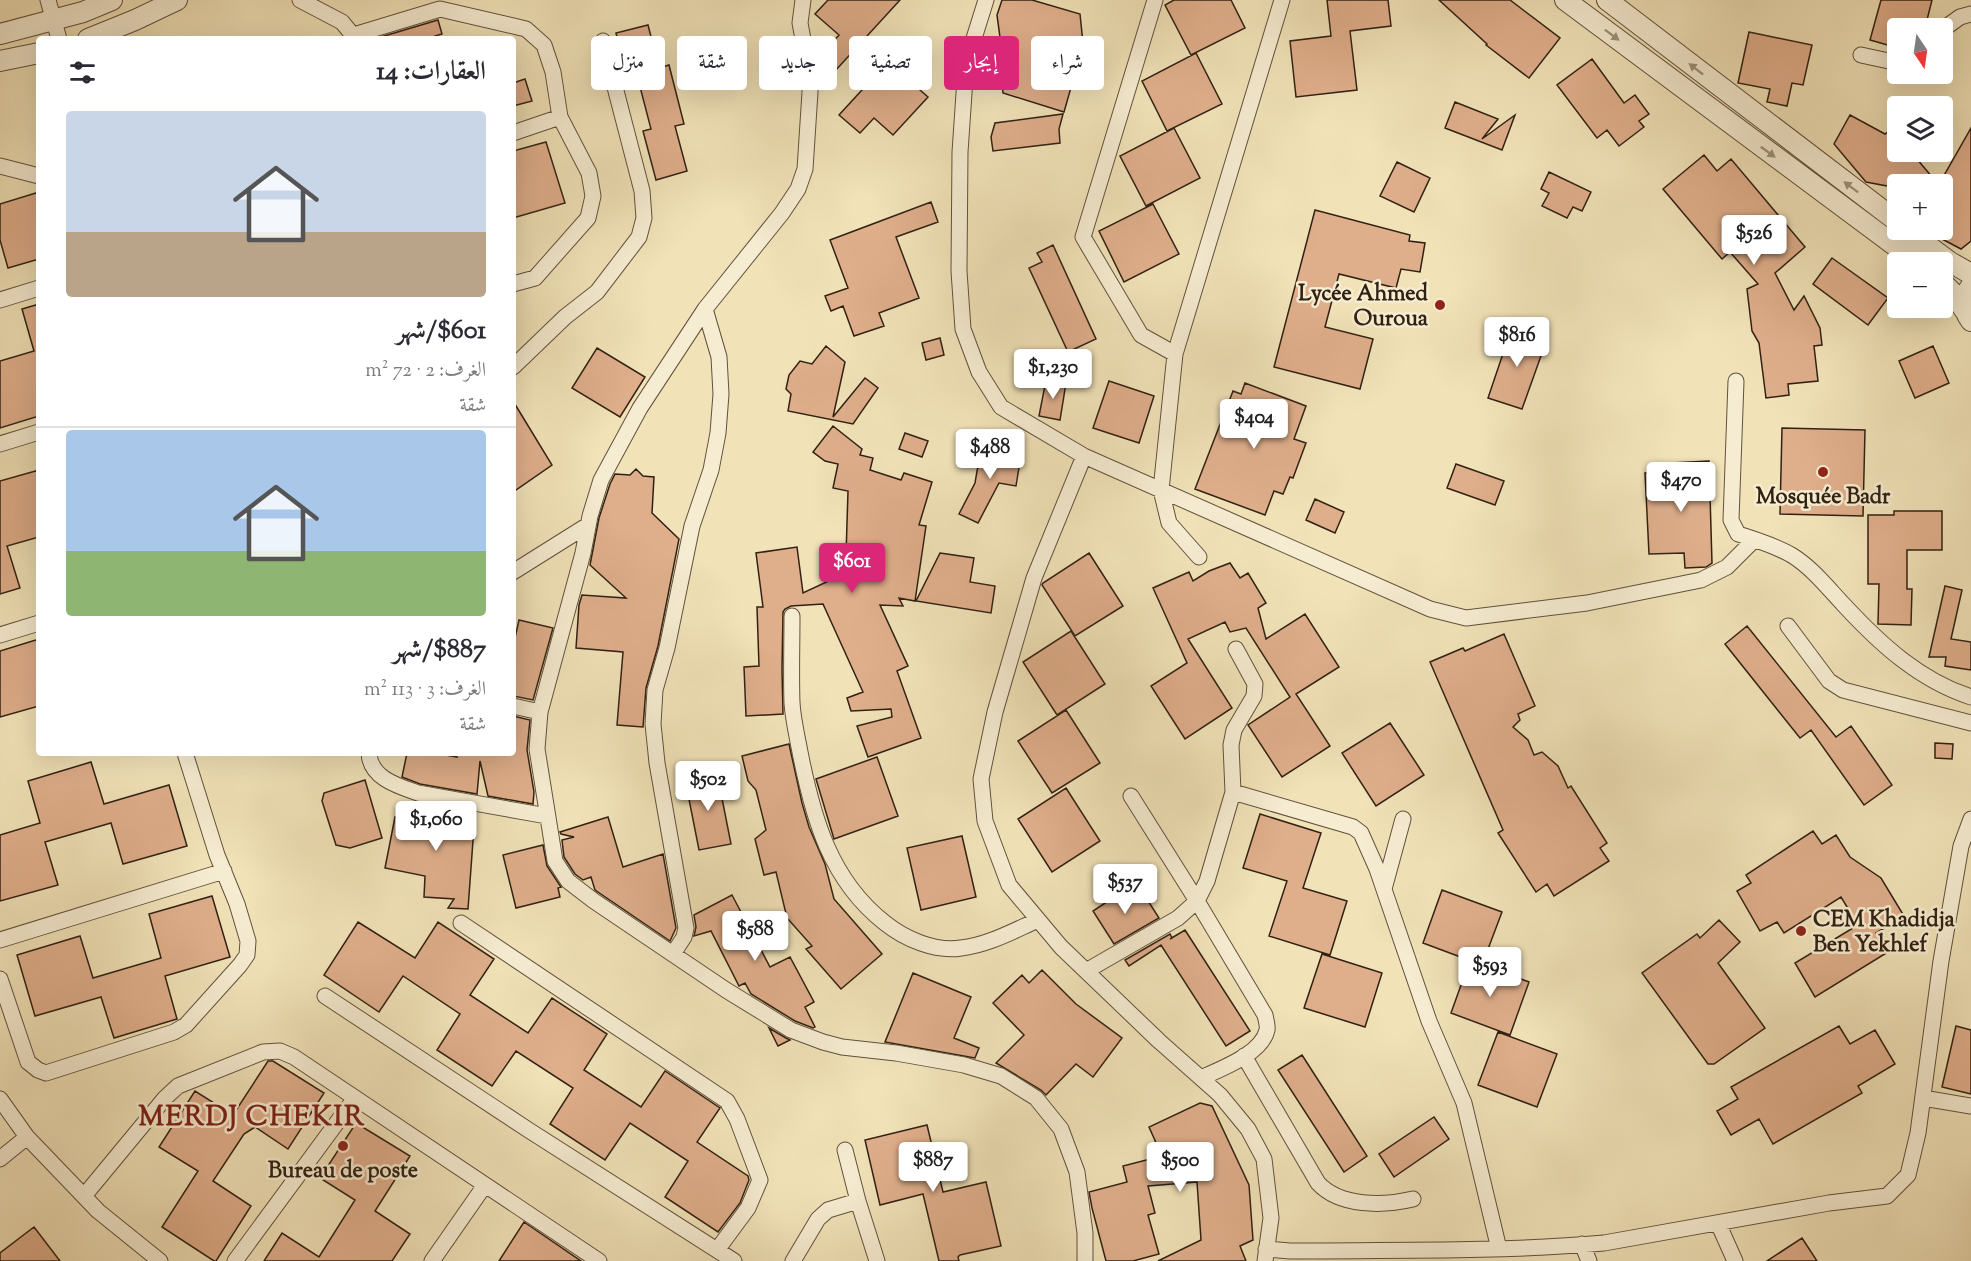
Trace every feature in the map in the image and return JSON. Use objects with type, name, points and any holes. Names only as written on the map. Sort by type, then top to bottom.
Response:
[{"type":"street","points":[[48,0],[57,29]]},
{"type":"street","points":[[0,34],[57,29],[83,12],[112,0]]},
{"type":"street","points":[[95,36],[177,0]]},
{"type":"street","points":[[300,0],[342,22],[354,36]]},
{"type":"street","points":[[803,0],[800,23],[810,77],[810,92],[805,169],[798,189],[782,213],[705,309],[640,408],[601,480],[588,525],[583,553],[540,712],[537,749],[555,861],[568,881],[673,954],[791,1030],[842,1047],[896,1053],[964,1065],[1001,1076],[1036,1098],[1061,1129],[1077,1172],[1085,1233],[1085,1261]]},
{"type":"street","points":[[1155,0],[1083,237],[1141,335],[1175,354]]},
{"type":"street","points":[[1199,557],[1169,522],[1161,490],[1175,354],[1282,0]]},
{"type":"street","points":[[1565,0],[1904,252]]},
{"type":"street","points":[[1607,0],[1887,214]]},
{"type":"street","points":[[982,2],[966,64],[960,152],[959,271],[963,329],[979,372],[1001,407],[1084,456],[1430,609],[1466,618],[1587,603],[1701,580],[1727,567],[1754,540]]},
{"type":"street","points":[[358,36],[440,9],[526,28],[544,45],[553,72],[560,117],[589,173],[593,196],[588,218],[535,278],[516,284]]},
{"type":"street","points":[[1953,22],[1971,14]]},
{"type":"street","points":[[0,61],[36,54]]},
{"type":"street","points":[[1861,55],[1887,61]]},
{"type":"street","points":[[516,364],[566,317],[597,292],[639,237],[644,218],[642,191],[616,90]]},
{"type":"street","points":[[516,132],[560,117]]},
{"type":"street","points":[[0,166],[36,175]]},
{"type":"street","points":[[1920,240],[1971,274]]},
{"type":"street","points":[[1968,316],[1965,294],[1971,286]]},
{"type":"street","points":[[0,300],[36,289]]},
{"type":"street","points":[[1953,293],[1968,316]]},
{"type":"street","points":[[673,954],[684,938],[686,928],[657,763],[653,724],[655,690],[667,648],[692,526],[711,470],[718,433],[721,394],[719,357],[705,309]]},
{"type":"street","points":[[1736,381],[1731,520],[1738,534],[1794,556],[1819,579],[1873,637],[1912,669],[1955,692],[1971,697]]},
{"type":"street","points":[[0,444],[36,433]]},
{"type":"street","points":[[1084,456],[1034,578],[995,712],[981,779],[985,821],[1009,885],[1061,947],[1220,1095],[1248,1129],[1264,1159],[1271,1218],[1265,1255],[1492,1253],[1604,1243],[1829,1203],[1887,1196],[1908,1175],[1918,1134],[1941,961],[1961,846],[1971,819]]},
{"type":"street","points":[[516,570],[588,525]]},
{"type":"street","points":[[792,616],[792,705],[808,792],[822,838],[844,880],[865,908],[900,934],[938,948],[959,949],[982,944],[1038,920]]},
{"type":"street","points":[[0,635],[36,624]]},
{"type":"street","points":[[1788,626],[1830,681],[1843,690],[1971,723]]},
{"type":"street","points":[[1086,971],[1178,918],[1197,901],[1207,881],[1233,792],[1231,745],[1234,730],[1254,696],[1255,684],[1236,650]]},
{"type":"street","points":[[516,707],[540,712]]},
{"type":"street","points":[[0,979],[28,1062],[46,1073],[174,1032],[186,1025],[247,955],[248,941],[186,756]]},
{"type":"street","points":[[369,756],[369,760],[382,778],[418,793],[547,816]]},
{"type":"street","points":[[1233,792],[1353,827],[1361,833],[1384,889],[1429,1021],[1464,1103],[1492,1253]]},
{"type":"street","points":[[1131,796],[1265,1016],[1267,1029],[1261,1043],[1244,1056],[1201,1078]]},
{"type":"street","points":[[1384,889],[1403,819]]},
{"type":"street","points":[[0,940],[224,871]]},
{"type":"street","points":[[461,923],[727,1101],[737,1119],[760,1180],[748,1208],[717,1250]]},
{"type":"street","points":[[325,996],[530,1131],[734,1261]]},
{"type":"street","points":[[84,1196],[165,1098],[178,1086],[263,1052],[280,1051],[294,1057],[599,1261]]},
{"type":"street","points":[[1244,1056],[1318,1183],[1327,1192],[1344,1199],[1377,1203],[1396,1203],[1413,1199]]},
{"type":"street","points":[[235,1261],[355,1098]]},
{"type":"street","points":[[1923,1098],[1971,1106]]},
{"type":"street","points":[[0,1099],[27,1137],[98,1211],[152,1259]]},
{"type":"street","points":[[0,1159],[27,1137]]},
{"type":"street","points":[[846,1150],[858,1202],[877,1261]]},
{"type":"street","points":[[432,1261],[486,1185]]},
{"type":"street","points":[[793,1261],[818,1219],[828,1210],[858,1202]]},
{"type":"street","points":[[1718,1222],[1736,1261]]},
{"type":"street","points":[[1582,1245],[1589,1261]]},
{"type":"building","points":[[828,0],[900,0],[867,36],[849,36],[849,56],[837,69],[837,37],[839,35],[815,14]]},
{"type":"building","points":[[1002,0],[1032,0],[1080,14],[1082,36],[1031,36],[1031,90],[1070,90],[1064,112],[1003,93],[1003,90],[1019,90],[1019,36],[1000,36],[997,15]]},
{"type":"building","points":[[1174,0],[1231,0],[1245,28],[1191,55],[1165,5]]},
{"type":"building","points":[[1327,0],[1388,0],[1391,26],[1350,31],[1357,90],[1296,97],[1290,41],[1331,36]]},
{"type":"building","points":[[1439,0],[1510,0],[1560,38],[1529,78],[1486,45]]},
{"type":"building","points":[[1881,0],[1932,0],[1928,18],[1887,18],[1887,45],[1870,40]]},
{"type":"building","points":[[438,20],[442,34],[435,36],[384,36]]},
{"type":"building","points":[[648,25],[651,36],[617,36],[616,33]]},
{"type":"building","points":[[1749,32],[1812,45],[1803,85],[1792,83],[1787,106],[1767,102],[1770,89],[1738,83]]},
{"type":"building","points":[[1196,53],[1222,104],[1167,131],[1142,81]]},
{"type":"building","points":[[1592,59],[1624,103],[1635,95],[1649,114],[1639,121],[1644,127],[1619,146],[1607,130],[1597,138],[1557,85]]},
{"type":"building","points":[[669,65],[684,124],[675,126],[687,171],[656,180],[643,131],[651,129],[641,90],[665,90],[665,66]]},
{"type":"building","points":[[525,79],[532,101],[516,105],[516,82]]},
{"type":"building","points":[[862,90],[920,90],[928,97],[893,135],[874,118],[860,133],[839,115]]},
{"type":"building","points":[[1455,102],[1498,119],[1482,139],[1515,115],[1502,150],[1445,128]]},
{"type":"building","points":[[1063,114],[1059,129],[1060,143],[993,151],[991,137],[995,123]]},
{"type":"building","points":[[1850,115],[1885,134],[1887,132],[1887,162],[1919,162],[1930,174],[1887,174],[1887,186],[1866,182],[1834,144]]},
{"type":"building","points":[[1174,128],[1200,178],[1146,206],[1120,156]]},
{"type":"building","points":[[1971,128],[1971,241],[1961,249],[1944,240],[1953,240],[1953,174],[1945,174]]},
{"type":"building","points":[[546,142],[565,203],[516,217],[516,150]]},
{"type":"building","points":[[1704,155],[1717,171],[1731,159],[1805,247],[1775,273],[1794,310],[1804,296],[1820,328],[1822,345],[1814,346],[1818,381],[1788,384],[1789,395],[1766,398],[1759,343],[1752,331],[1747,289],[1758,284],[1730,252],[1722,259],[1663,189]]},
{"type":"building","points":[[1397,162],[1430,178],[1414,212],[1380,196]]},
{"type":"building","points":[[1549,172],[1591,192],[1582,211],[1573,207],[1567,218],[1542,206],[1549,193],[1541,189]]},
{"type":"building","points":[[36,193],[36,260],[8,268],[0,240],[0,204]]},
{"type":"building","points":[[931,202],[938,222],[896,237],[919,298],[879,313],[884,326],[854,336],[843,306],[831,311],[825,296],[848,288],[830,240]]},
{"type":"building","points":[[1153,204],[1179,254],[1124,282],[1099,231]]},
{"type":"building","points":[[1315,210],[1410,235],[1409,241],[1425,243],[1420,272],[1401,269],[1396,288],[1339,274],[1325,327],[1373,339],[1360,389],[1274,367]]},
{"type":"building","points":[[1053,245],[1096,339],[1068,352],[1029,268],[1042,262],[1037,253]]},
{"type":"building","points":[[1832,258],[1887,299],[1868,325],[1813,284]]},
{"type":"building","points":[[36,305],[36,417],[0,428],[0,361],[34,351],[22,309]]},
{"type":"building","points":[[1512,327],[1547,339],[1522,409],[1488,398]]},
{"type":"building","points":[[940,338],[944,355],[926,360],[922,343]]},
{"type":"building","points":[[826,346],[845,362],[833,417],[865,378],[878,388],[853,424],[788,411],[791,394],[786,389],[789,375],[800,361],[812,364]]},
{"type":"building","points":[[1933,346],[1949,383],[1915,398],[1899,361]]},
{"type":"building","points":[[597,348],[645,377],[620,417],[572,388]]},
{"type":"building","points":[[1046,380],[1066,383],[1060,420],[1039,416]]},
{"type":"building","points":[[1109,381],[1154,396],[1139,443],[1093,428]]},
{"type":"building","points":[[1245,383],[1306,406],[1294,439],[1306,443],[1293,478],[1290,477],[1283,494],[1274,491],[1265,515],[1195,489],[1233,391],[1241,394]]},
{"type":"building","points":[[516,406],[552,465],[516,490]]},
{"type":"building","points":[[833,426],[862,449],[860,455],[873,458],[870,470],[901,480],[904,473],[932,482],[919,525],[926,526],[915,601],[899,598],[903,606],[880,605],[908,666],[897,671],[921,738],[868,757],[857,726],[892,717],[891,709],[851,711],[847,698],[863,692],[823,604],[791,606],[783,612],[783,714],[746,716],[744,667],[759,666],[757,607],[763,607],[756,553],[797,547],[803,593],[833,579],[834,560],[846,555],[848,491],[833,488],[838,464],[825,461],[813,452]]},
{"type":"building","name":"Mosquée Badr","points":[[1782,428],[1865,430],[1863,516],[1780,514]]},
{"type":"building","points":[[905,433],[928,441],[922,457],[899,449]]},
{"type":"building","points":[[981,448],[1021,455],[1016,486],[999,483],[978,523],[959,514],[975,483]]},
{"type":"building","points":[[1709,461],[1712,563],[1706,567],[1685,568],[1684,553],[1649,554],[1645,473],[1671,472],[1671,463]]},
{"type":"building","points":[[1456,464],[1504,481],[1495,505],[1447,488]]},
{"type":"building","points":[[636,469],[643,476],[654,477],[652,513],[679,539],[658,646],[646,688],[643,727],[617,725],[623,652],[576,648],[579,605],[582,595],[626,598],[590,565],[599,518],[610,484],[615,474],[630,475]]},
{"type":"building","points":[[36,471],[36,538],[7,546],[20,588],[0,594],[0,481]]},
{"type":"building","points":[[1315,499],[1344,512],[1335,533],[1306,520]]},
{"type":"building","points":[[1894,511],[1942,511],[1942,550],[1907,550],[1907,589],[1912,589],[1911,625],[1878,624],[1879,584],[1868,584],[1868,515],[1894,515]]},
{"type":"building","points":[[940,553],[974,558],[970,582],[995,586],[991,613],[916,601]]},
{"type":"building","points":[[1089,553],[1123,606],[1075,636],[1042,585]]},
{"type":"building","points":[[1230,563],[1240,578],[1248,573],[1266,603],[1258,608],[1266,639],[1305,614],[1339,667],[1296,694],[1330,746],[1282,777],[1248,725],[1290,697],[1246,628],[1230,632],[1225,622],[1188,639],[1232,708],[1185,739],[1151,686],[1187,663],[1153,588],[1189,572],[1193,581],[1209,571]]},
{"type":"building","points":[[1945,586],[1962,590],[1951,639],[1971,642],[1971,670],[1945,666],[1946,657],[1929,657]]},
{"type":"building","points":[[519,620],[553,628],[533,700],[516,697],[516,634]]},
{"type":"building","points":[[1747,626],[1836,737],[1851,726],[1892,785],[1864,805],[1811,730],[1800,738],[1725,644]]},
{"type":"building","points":[[1071,631],[1105,684],[1057,715],[1023,662]]},
{"type":"building","points":[[1504,634],[1535,706],[1518,714],[1520,720],[1513,727],[1528,740],[1534,755],[1542,752],[1558,766],[1568,788],[1571,786],[1607,843],[1600,848],[1609,861],[1554,896],[1547,884],[1536,892],[1498,833],[1503,830],[1430,662],[1463,648],[1465,651]]},
{"type":"building","points":[[36,640],[36,707],[0,717],[0,651]]},
{"type":"building","points":[[1066,710],[1100,763],[1052,793],[1018,741]]},
{"type":"building","points":[[516,717],[530,720],[527,750],[534,792],[533,804],[488,796],[480,761],[477,794],[420,784],[402,777],[406,756],[516,756]]},
{"type":"building","points":[[1390,723],[1424,775],[1376,806],[1342,753]]},
{"type":"building","points":[[1935,743],[1953,744],[1952,759],[1935,758]]},
{"type":"building","points":[[789,744],[802,803],[809,827],[825,864],[834,899],[882,954],[841,989],[806,949],[812,946],[787,918],[776,872],[764,875],[755,839],[766,830],[756,790],[748,781],[742,756]]},
{"type":"building","points":[[877,757],[898,816],[834,839],[816,779]]},
{"type":"building","points":[[91,762],[104,804],[169,785],[187,846],[123,864],[111,823],[45,842],[58,885],[0,901],[0,835],[40,823],[28,781]]},
{"type":"building","points":[[717,773],[731,844],[699,850],[685,779]]},
{"type":"building","points":[[365,780],[382,838],[350,848],[336,845],[322,801],[324,793]]},
{"type":"building","points":[[1066,788],[1100,841],[1052,872],[1018,819]]},
{"type":"building","points":[[440,807],[475,813],[468,909],[448,908],[454,899],[424,897],[425,876],[385,868],[395,817],[402,819]]},
{"type":"building","points":[[1260,814],[1321,833],[1303,888],[1347,901],[1330,955],[1269,936],[1287,881],[1243,868]]},
{"type":"building","points":[[608,817],[623,867],[663,854],[676,928],[670,941],[595,890],[591,877],[583,880],[575,874],[564,857],[562,840],[574,837],[560,832]]},
{"type":"building","points":[[1813,831],[1822,844],[1836,835],[1850,857],[1881,878],[1904,916],[1876,933],[1888,952],[1815,997],[1795,963],[1858,925],[1841,897],[1784,933],[1777,922],[1760,931],[1737,891],[1751,883],[1746,875]]},
{"type":"building","points":[[962,836],[976,897],[921,910],[907,848]]},
{"type":"building","points":[[543,845],[547,866],[561,887],[558,888],[560,897],[516,908],[503,855]]},
{"type":"building","points":[[1128,888],[1137,901],[1145,896],[1159,918],[1114,944],[1093,911]]},
{"type":"building","points":[[1442,890],[1502,912],[1482,965],[1423,943]]},
{"type":"building","points":[[732,895],[770,967],[790,957],[814,1002],[805,1007],[815,1027],[795,1021],[751,994],[745,983],[739,986],[711,931],[694,936],[696,927],[694,915]]},
{"type":"building","points":[[212,896],[230,957],[165,976],[177,1019],[114,1038],[101,997],[35,1016],[17,955],[80,936],[93,978],[161,958],[149,914]]},
{"type":"building","points":[[1719,920],[1740,942],[1718,963],[1765,1028],[1714,1064],[1708,1064],[1642,973],[1697,934],[1700,938]]},
{"type":"building","points":[[358,922],[415,958],[438,922],[494,959],[470,995],[528,1033],[552,998],[607,1034],[584,1070],[641,1107],[665,1071],[720,1108],[697,1142],[748,1176],[749,1180],[740,1203],[718,1232],[665,1197],[688,1161],[630,1123],[605,1160],[550,1124],[573,1088],[516,1051],[492,1086],[437,1050],[460,1014],[403,976],[379,1012],[324,975]]},
{"type":"building","points":[[1185,930],[1250,1031],[1226,1046],[1161,945],[1129,966],[1125,960],[1170,934],[1172,938]]},
{"type":"building","points":[[1322,954],[1382,973],[1365,1027],[1304,1008]]},
{"type":"building","points":[[1470,960],[1529,982],[1510,1035],[1451,1013]]},
{"type":"building","points":[[1042,970],[1076,1004],[1122,1038],[1093,1077],[1076,1064],[1046,1095],[996,1063],[1024,1035],[993,1003],[1022,975],[1029,983]]},
{"type":"building","points":[[913,973],[971,997],[954,1038],[979,1048],[975,1058],[885,1042]]},
{"type":"building","points":[[1839,1026],[1850,1044],[1875,1030],[1895,1064],[1858,1086],[1862,1093],[1773,1144],[1759,1119],[1731,1135],[1717,1111],[1738,1099],[1731,1087]]},
{"type":"building","points":[[1956,1026],[1971,1030],[1971,1094],[1942,1087]]},
{"type":"building","points":[[769,1028],[786,1038],[790,1040],[778,1046]]},
{"type":"building","points":[[1498,1032],[1557,1054],[1537,1107],[1478,1085]]},
{"type":"building","points":[[1302,1055],[1367,1156],[1344,1172],[1278,1070]]},
{"type":"building","points":[[268,1061],[273,1061],[324,1093],[288,1149],[255,1127],[244,1134],[213,1181],[251,1206],[214,1261],[162,1227],[198,1171],[159,1147],[195,1091],[233,1115]]},
{"type":"building","points":[[1200,1103],[1212,1106],[1249,1185],[1253,1240],[1240,1246],[1246,1261],[1158,1261],[1201,1240],[1197,1182],[1148,1186],[1155,1213],[1148,1215],[1159,1254],[1133,1261],[1106,1261],[1089,1192],[1127,1182],[1123,1166],[1162,1156],[1149,1127]]},
{"type":"building","points":[[1434,1117],[1449,1139],[1394,1177],[1379,1154]]},
{"type":"building","points":[[356,1123],[410,1156],[375,1211],[410,1234],[392,1261],[264,1261],[282,1233],[319,1257],[355,1200],[320,1178]]},
{"type":"building","points":[[927,1125],[943,1192],[986,1182],[1001,1246],[960,1255],[959,1261],[939,1261],[923,1194],[880,1205],[865,1140]]},
{"type":"building","points":[[524,1222],[581,1261],[499,1261]]},
{"type":"building","points":[[34,1227],[60,1261],[0,1261],[0,1253]]},
{"type":"building","points":[[1802,1238],[1817,1261],[1767,1261]]},
{"type":"place","name":"Lycée Ahmed Ouroua","points":[[1440,305]]},
{"type":"place","name":"Mosquée Badr","points":[[1823,472]]},
{"type":"place","name":"CEM Khadidja Ben Yekhlef","points":[[1801,931]]},
{"type":"place","name":"Bureau de poste","points":[[343,1146]]},
{"type":"district","name":"MERDJ CHEKIR","points":[[252,1115]]}]
